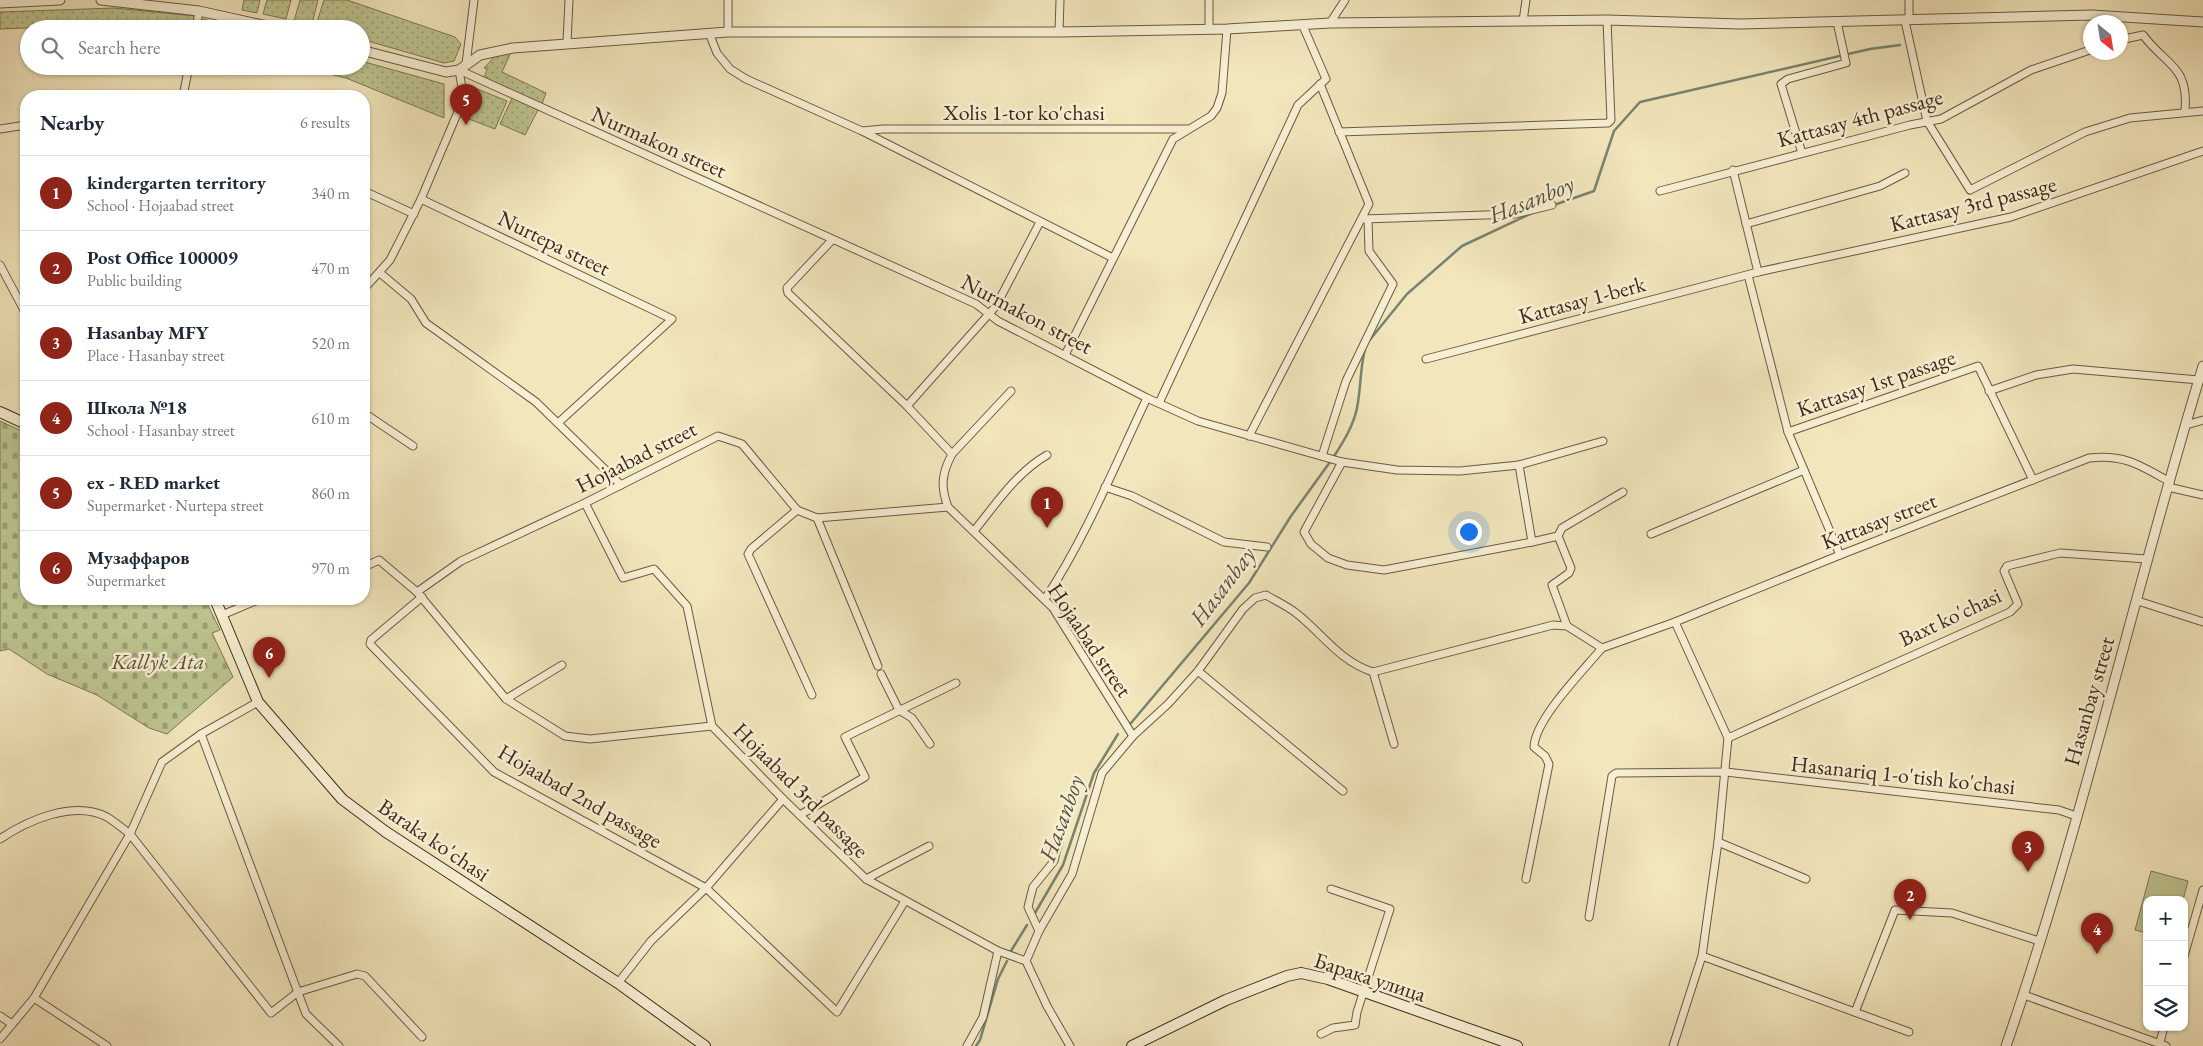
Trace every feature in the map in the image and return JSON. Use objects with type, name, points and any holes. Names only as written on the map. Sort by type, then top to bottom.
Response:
[{"type":"main road","points":[[0,412],[20,421]]},
{"type":"main road","name":"Baraka ko'chasi","points":[[218,605],[258,702],[329,786],[356,811],[618,983],[705,1046]]},
{"type":"main road","name":"Барака улица","points":[[1132,1046],[1226,1000],[1287,976],[1301,973],[1314,975],[1517,1046]]},
{"type":"street","points":[[0,3],[60,0]]},
{"type":"street","points":[[101,0],[199,11],[240,20]]},
{"type":"street","points":[[370,283],[380,273],[399,246],[422,199],[457,114],[462,88],[462,67],[474,0]]},
{"type":"street","points":[[567,43],[569,0]]},
{"type":"street","points":[[728,0],[728,32]]},
{"type":"street","points":[[1060,0],[1060,32]]},
{"type":"street","points":[[1209,0],[1209,29]]},
{"type":"street","points":[[1330,23],[1345,0]]},
{"type":"street","points":[[1523,21],[1526,0]]},
{"type":"street","points":[[1909,0],[1907,20],[1927,121],[1970,190],[2085,132],[2130,118],[2203,111]]},
{"type":"street","points":[[198,20],[199,11]]},
{"type":"street","points":[[370,52],[442,71],[462,67],[480,56],[494,51],[567,43],[728,32],[1060,32],[1227,29],[1330,23],[1607,20],[1740,24],[2092,15],[2203,22]]},
{"type":"street","points":[[1339,132],[1608,123],[1611,120],[1607,20]]},
{"type":"street","points":[[1802,153],[1781,84],[1788,79],[1848,61],[1837,22]]},
{"type":"street","points":[[1159,403],[1298,105],[1326,78],[1303,26]]},
{"type":"street","points":[[1065,355],[1173,139],[1211,116],[1216,108],[1222,92],[1227,29]]},
{"type":"street","name":"Xolis 1-tor ko'chasi","points":[[709,33],[717,52],[730,69],[767,90],[862,131],[1113,258]]},
{"type":"street","points":[[2128,38],[2142,35],[2165,60],[2179,71],[2187,94],[2185,112]]},
{"type":"street","name":"Kattasay 4th passage","points":[[1660,190],[1733,170],[1941,119],[2034,69],[2083,52]]},
{"type":"street","name":"Nurmakon street","points":[[462,67],[832,240],[976,304],[991,313],[998,321],[1147,398],[1198,421],[1342,462],[1415,470],[1460,471],[1519,465],[1603,441]]},
{"type":"street","points":[[184,90],[187,75]]},
{"type":"street","points":[[1249,436],[1365,219],[1369,204],[1320,84]]},
{"type":"street","points":[[0,129],[20,126]]},
{"type":"street","name":"Xolis 1-tor ko'chasi","points":[[862,131],[883,129],[1187,129]]},
{"type":"street","name":"Kattasay 3rd passage","points":[[1748,274],[2012,217],[2203,151]]},
{"type":"street","points":[[1733,170],[1758,272]]},
{"type":"street","points":[[1746,224],[1880,186],[1905,173]]},
{"type":"street","points":[[370,193],[414,214]]},
{"type":"street","name":"Nurtepa street","points":[[422,199],[672,319],[558,423]]},
{"type":"street","points":[[1365,219],[1515,214],[1552,205]]},
{"type":"street","points":[[1322,456],[1346,381],[1393,284],[1369,251],[1365,219]]},
{"type":"street","points":[[907,406],[991,313],[1040,222]]},
{"type":"street","points":[[832,240],[787,288],[788,293],[907,406],[952,454]]},
{"type":"street","points":[[0,265],[20,303]]},
{"type":"street","points":[[380,273],[411,299],[426,323],[536,402],[621,485]]},
{"type":"street","points":[[1748,274],[1788,432],[1840,554]]},
{"type":"street","name":"Kattasay 1-berk","points":[[1426,359],[1748,274]]},
{"type":"street","name":"Kattasay 1st passage","points":[[1788,432],[1978,366],[2034,480]]},
{"type":"street","name":"Hasanbay street","points":[[2006,1046],[2024,995],[2076,816],[2203,366]]},
{"type":"street","points":[[1989,391],[2036,375],[2073,369],[2199,380]]},
{"type":"street","points":[[948,507],[943,494],[942,478],[952,454],[1011,391]]},
{"type":"street","points":[[1045,598],[1057,580],[1105,487],[1147,398]]},
{"type":"street","points":[[370,417],[412,446]]},
{"type":"street","points":[[2186,425],[2203,420]]},
{"type":"street","name":"Hojaabad street","points":[[420,594],[461,561],[585,503],[718,436],[742,444],[796,510],[817,518],[948,507],[1045,598],[1133,736]]},
{"type":"street","points":[[974,531],[1019,476],[1031,464],[1047,455]]},
{"type":"street","name":"Kattasay street","points":[[1602,648],[1675,622],[1840,554],[2089,458],[2107,456],[2124,458],[2169,485],[2203,495]]},
{"type":"street","points":[[1342,462],[1304,532],[1311,544],[1328,558],[1347,564],[1384,570],[1558,536]]},
{"type":"street","points":[[1519,465],[1532,542]]},
{"type":"street","points":[[1651,534],[1804,470]]},
{"type":"street","points":[[1105,487],[1132,496],[1224,542],[1266,546]]},
{"type":"street","points":[[1567,626],[1552,589],[1554,582],[1564,578],[1571,568],[1558,536],[1562,528],[1623,492]]},
{"type":"street","points":[[585,503],[623,578],[654,569],[687,606],[712,726]]},
{"type":"street","points":[[796,510],[751,548],[748,554],[812,695]]},
{"type":"street","points":[[817,518],[878,666]]},
{"type":"street","name":"Baxt ko'chasi","points":[[1728,738],[2010,612],[2018,604],[2004,570],[2008,566],[2060,553],[2147,559]]},
{"type":"street","name":"Hojaabad 3rd passage","points":[[370,564],[380,560],[420,594],[506,699],[565,736],[590,739],[712,726],[783,799],[866,879],[998,951],[1026,961]]},
{"type":"street","name":"Hojaabad 2nd passage","points":[[420,594],[371,640],[372,649],[494,772],[706,888],[836,1012],[905,901]]},
{"type":"street","points":[[1070,1046],[1047,1006],[1026,961],[1039,931],[1072,874],[1098,780],[1133,736],[1168,704],[1198,671],[1243,609],[1255,598],[1266,595],[1296,613],[1338,654],[1357,667],[1373,672],[1554,625],[1567,626],[1602,648],[1543,720],[1534,741],[1534,748],[1545,756],[1549,764],[1526,879]]},
{"type":"street","points":[[2138,601],[2203,622]]},
{"type":"street","points":[[222,614],[245,605]]},
{"type":"street","points":[[1673,1046],[1702,956],[1718,842],[1728,738],[1675,622]]},
{"type":"street","points":[[506,699],[562,665]]},
{"type":"street","points":[[1198,671],[1343,791]]},
{"type":"street","points":[[1373,672],[1394,744]]},
{"type":"street","points":[[881,674],[899,710],[912,718],[930,744]]},
{"type":"street","points":[[800,815],[865,778],[845,737],[956,683]]},
{"type":"street","points":[[0,1039],[34,998],[130,834],[162,762],[201,734],[258,702]]},
{"type":"street","points":[[201,734],[306,1014],[339,1046]]},
{"type":"street","name":"Hasanariq 1-o'tish ko'chasi","points":[[1589,917],[1614,774],[1726,772],[2059,810],[2076,816]]},
{"type":"street","points":[[618,983],[651,941],[706,888],[783,799]]},
{"type":"street","points":[[0,839],[34,820],[71,811],[90,812],[106,817],[130,834],[271,1013],[298,992],[357,974],[362,975],[422,1037]]},
{"type":"street","points":[[1039,931],[1028,908],[1033,887],[1054,861],[1065,818]]},
{"type":"street","points":[[1718,842],[1806,879]]},
{"type":"street","points":[[866,879],[929,846]]},
{"type":"street","points":[[1321,1034],[1333,1028],[1355,1025],[1363,993],[1390,909],[1331,889]]},
{"type":"street","points":[[2188,942],[2203,890]]},
{"type":"street","points":[[1856,1012],[1895,910],[1952,913],[2039,941]]},
{"type":"street","points":[[966,1046],[983,1016],[998,951]]},
{"type":"street","points":[[1702,956],[1909,1032]]},
{"type":"street","points":[[2024,995],[2161,1045],[2163,1031]]},
{"type":"street","points":[[34,998],[106,1046]]},
{"type":"street","points":[[0,1016],[12,1024]]},
{"type":"green space","points":[[244,0],[260,0],[257,13],[242,10]]},
{"type":"green space","points":[[267,0],[291,0],[286,19],[263,14]]},
{"type":"green space","points":[[300,0],[318,0],[313,20],[294,20]]},
{"type":"green space","points":[[324,0],[347,0],[455,37],[461,44],[454,61],[444,63],[370,42],[370,20],[318,20]]},
{"type":"green space","points":[[114,8],[195,16],[194,20],[20,20],[20,28],[0,29],[0,12]]},
{"type":"green space","points":[[511,52],[502,72],[546,93],[542,104],[484,78],[487,69],[484,68],[497,54]]},
{"type":"green space","points":[[370,63],[444,84],[444,118],[346,78],[334,75],[370,75]]},
{"type":"green space","points":[[470,86],[507,101],[495,129],[461,116]]},
{"type":"green space","points":[[512,98],[538,110],[525,135],[500,124]]},
{"type":"green space","name":"Kallyk Ata","points":[[0,421],[20,430],[20,605],[208,605],[220,630],[212,633],[233,677],[167,734],[149,728],[97,695],[47,674],[9,649],[0,651]]},
{"type":"green space","points":[[2151,871],[2188,881],[2184,896],[2144,896]]},
{"type":"green space","points":[[2143,900],[2143,932],[2135,930]]},
{"type":"waterway","name":"Hasanboy","points":[[1554,205],[1594,191],[1614,131],[1640,102],[1870,49],[1900,45]]},
{"type":"waterway","name":"Hasanboy","points":[[1368,342],[1407,294],[1462,246],[1532,213]]},
{"type":"waterway","name":"Hasanboy","points":[[1333,458],[1353,422],[1358,401],[1365,349]]},
{"type":"waterway","name":"Hasanbay","points":[[1131,723],[1249,583],[1291,516],[1330,462]]},
{"type":"waterway","name":"Hasanboy","points":[[1035,913],[1063,865],[1094,773],[1118,734]]},
{"type":"waterway","name":"Hasanboy","points":[[1011,951],[1027,925]]},
{"type":"waterway","name":"Hasanbay","points":[[976,1046],[980,1040],[998,979],[1007,961]]},
{"type":"place","name":"ex - RED market","points":[[466,125]]},
{"type":"place","name":"kindergarten territory","points":[[1047,528]]},
{"type":"place","name":"Музаффаров","points":[[269,678]]},
{"type":"place","name":"Hasanbay MFY","points":[[2028,872]]},
{"type":"place","name":"Post Office 100009","points":[[1910,920]]},
{"type":"place","name":"Школа №18","points":[[2097,954]]}]
